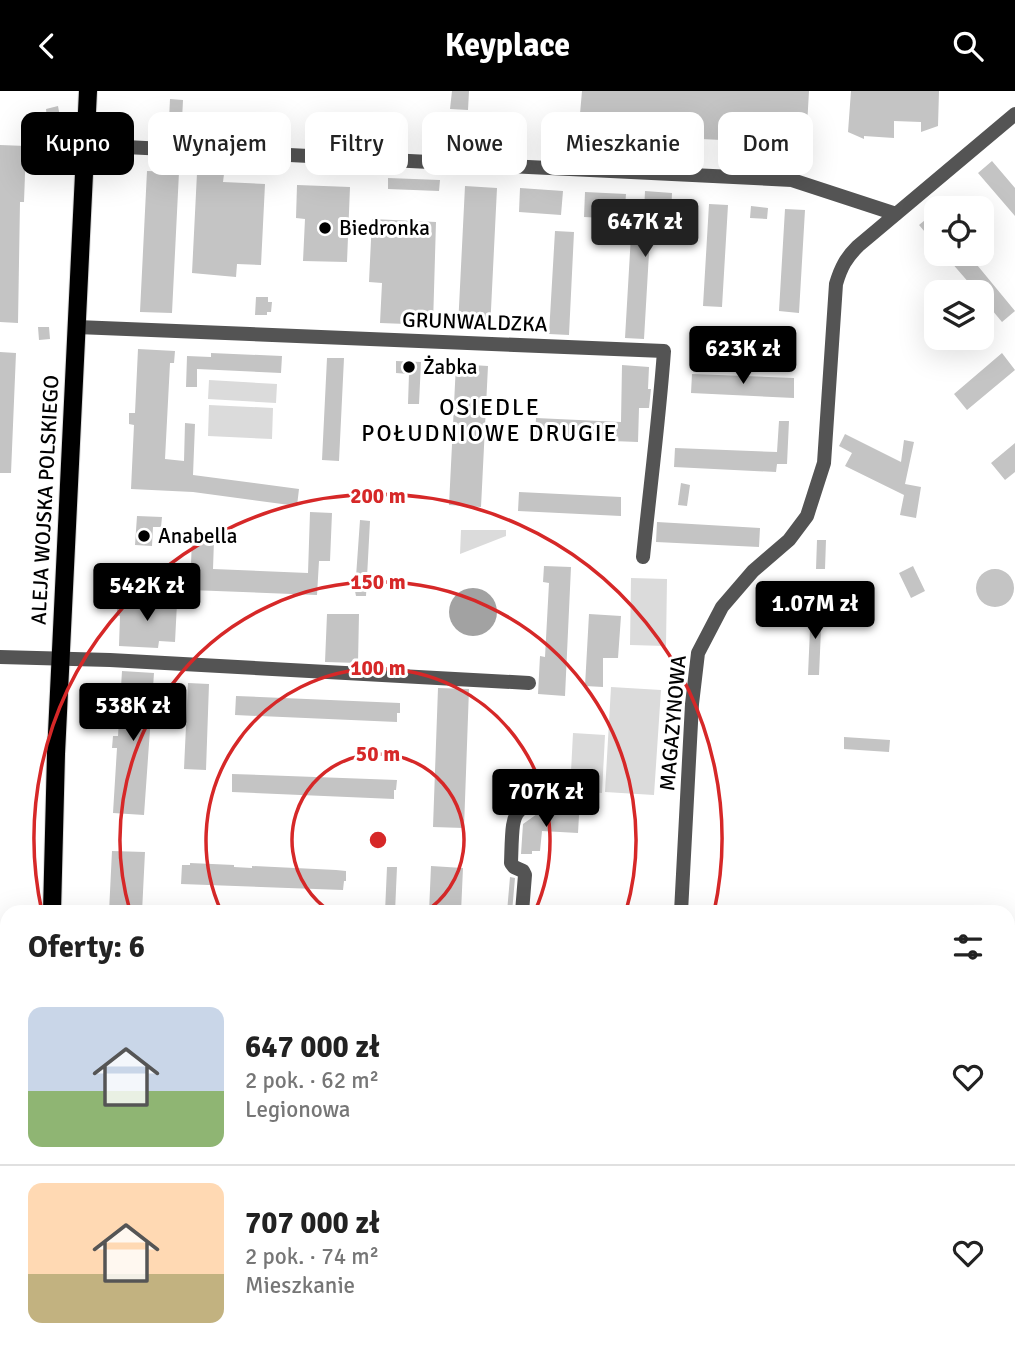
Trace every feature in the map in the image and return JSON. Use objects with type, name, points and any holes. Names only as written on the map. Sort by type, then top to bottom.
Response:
[{"type":"main road","name":"ALEJA WOJSKA POLSKIEGO","points":[[87,112],[88,91]]},
{"type":"main road","name":"ALEJA WOJSKA POLSKIEGO","points":[[52,905],[84,175]]},
{"type":"street","name":"MAGAZYNOWA","points":[[681,905],[692,704],[698,653],[722,607],[753,571],[789,540],[807,516],[824,463],[836,284],[840,271],[852,253],[1015,114]]},
{"type":"street","points":[[134,147],[792,180],[896,214]]},
{"type":"street","name":"GRUNWALDZKA","points":[[77,327],[664,351],[643,557]]},
{"type":"street","points":[[0,657],[529,683]]},
{"type":"street","points":[[523,905],[525,875],[511,863],[512,819],[521,809],[534,803],[568,804]]},
{"type":"shaded area","points":[[209,380],[277,384],[276,403],[208,399]]},
{"type":"shaded area","points":[[209,405],[273,408],[272,439],[208,436]]},
{"type":"shaded area","points":[[461,530],[506,530],[506,536],[460,554]]},
{"type":"shaded area","points":[[631,578],[667,579],[666,646],[630,645]]},
{"type":"shaded area","points":[[473,588],[490,595],[497,612],[490,629],[473,636],[456,629],[449,612],[456,595]]},
{"type":"shaded area","points":[[611,687],[661,690],[654,795],[605,792]]},
{"type":"shaded area","points":[[573,733],[605,735],[602,793],[570,791]]},
{"type":"building","points":[[452,91],[469,91],[468,110],[450,109]]},
{"type":"building","points":[[582,91],[809,91],[808,112],[718,112],[718,140],[704,139],[704,112],[580,112]]},
{"type":"building","points":[[851,91],[939,91],[938,126],[921,132],[921,122],[894,121],[894,138],[864,136],[864,139],[848,132]]},
{"type":"building","points":[[170,99],[183,100],[182,112],[169,112]]},
{"type":"building","points":[[58,106],[59,112],[46,112],[46,109]]},
{"type":"building","points":[[0,145],[21,146],[21,175],[25,175],[24,202],[20,202],[18,323],[0,322]]},
{"type":"building","points":[[992,161],[1015,188],[1015,216],[978,173]]},
{"type":"building","points":[[147,171],[148,175],[179,175],[172,313],[140,312]]},
{"type":"building","points":[[197,175],[224,175],[223,182],[265,184],[261,265],[237,264],[236,277],[192,273]]},
{"type":"building","points":[[388,178],[440,180],[439,191],[388,189]]},
{"type":"building","points":[[297,185],[350,187],[347,262],[303,261],[305,219],[296,218]]},
{"type":"building","points":[[465,186],[497,188],[490,330],[458,327]]},
{"type":"building","points":[[520,188],[563,191],[561,215],[519,212]]},
{"type":"building","points":[[645,191],[672,193],[670,238],[650,236],[644,339],[625,338],[631,235],[643,236]]},
{"type":"building","points":[[585,192],[626,194],[624,219],[584,217]]},
{"type":"building","points":[[709,204],[728,205],[722,307],[703,306]]},
{"type":"building","points":[[751,206],[768,208],[767,219],[750,218]]},
{"type":"building","points":[[785,209],[805,210],[799,313],[779,311]]},
{"type":"building","points":[[372,219],[436,222],[433,325],[380,323],[382,283],[369,282]]},
{"type":"building","points":[[555,231],[574,232],[569,335],[549,334]]},
{"type":"building","points":[[954,266],[978,266],[989,280],[967,280]]},
{"type":"building","points":[[994,286],[1015,311],[1002,322],[994,312]]},
{"type":"building","points":[[256,297],[268,297],[268,302],[272,302],[271,312],[267,312],[267,315],[255,315]]},
{"type":"building","points":[[38,327],[49,327],[50,339],[39,340]]},
{"type":"building","points":[[138,349],[175,351],[174,363],[170,363],[165,459],[184,461],[185,423],[195,424],[193,475],[299,489],[297,506],[193,492],[131,489],[134,425],[129,424],[129,413],[135,413]]},
{"type":"building","points":[[0,352],[16,353],[11,473],[0,473]]},
{"type":"building","points":[[211,353],[282,356],[281,373],[197,369],[197,387],[186,387],[187,356],[211,357]]},
{"type":"building","points":[[1002,353],[1015,370],[967,410],[954,394]]},
{"type":"building","points":[[327,358],[344,358],[339,461],[322,460]]},
{"type":"building","points":[[396,361],[421,362],[419,404],[408,404],[409,374],[396,373]]},
{"type":"building","points":[[456,364],[488,366],[481,507],[449,505]]},
{"type":"building","points":[[622,365],[649,367],[649,408],[639,408],[638,442],[535,438],[536,418],[621,422]]},
{"type":"building","points":[[692,374],[794,378],[794,398],[691,393]]},
{"type":"building","points":[[779,421],[789,421],[787,464],[777,464],[776,472],[674,467],[675,448],[777,452]]},
{"type":"building","points":[[845,434],[901,462],[904,440],[914,442],[905,484],[921,487],[916,518],[900,515],[904,495],[845,466],[852,453],[839,446]]},
{"type":"building","points":[[1015,443],[1015,472],[1005,480],[991,463]]},
{"type":"building","points":[[681,483],[690,485],[687,506],[678,505]]},
{"type":"building","points":[[519,492],[621,497],[621,516],[518,511]]},
{"type":"building","points":[[310,512],[332,513],[330,561],[319,561],[317,595],[190,590],[192,538],[214,539],[213,569],[308,573]]},
{"type":"building","name":"Anabella","points":[[137,516],[162,517],[161,527],[153,527],[152,546],[135,545]]},
{"type":"building","points":[[360,520],[370,521],[366,596],[356,596],[355,591]]},
{"type":"building","points":[[657,522],[760,528],[759,547],[656,542]]},
{"type":"building","points":[[817,540],[826,540],[825,569],[816,569]]},
{"type":"building","points":[[544,566],[571,567],[565,696],[538,694],[540,656],[545,657],[549,583],[543,582]]},
{"type":"building","points":[[913,566],[925,591],[911,598],[899,573]]},
{"type":"building","points":[[995,569],[1008,575],[1014,588],[1008,601],[995,607],[982,601],[976,588],[982,575]]},
{"type":"building","points":[[134,597],[177,603],[175,642],[159,641],[158,648],[119,646],[120,616],[117,615],[117,605],[133,606]]},
{"type":"building","points":[[811,606],[822,607],[819,675],[808,675]]},
{"type":"building","points":[[327,614],[359,614],[358,663],[325,662]]},
{"type":"building","points":[[589,614],[621,616],[618,658],[603,658],[603,687],[585,686]]},
{"type":"building","points":[[122,671],[154,673],[144,815],[113,813],[117,748],[112,748],[113,736],[118,736]]},
{"type":"building","points":[[188,683],[209,684],[206,770],[184,769]]},
{"type":"building","points":[[438,688],[469,689],[464,828],[433,827]]},
{"type":"building","points":[[236,696],[400,703],[400,713],[397,713],[397,722],[235,715]]},
{"type":"building","points":[[844,737],[890,740],[889,752],[844,749]]},
{"type":"building","points":[[232,774],[397,780],[394,799],[232,792]]},
{"type":"building","points":[[537,814],[579,815],[578,833],[542,831],[540,851],[521,854],[523,824]]},
{"type":"building","points":[[112,851],[145,852],[142,905],[109,905]]},
{"type":"building","points":[[190,863],[346,871],[346,881],[343,890],[181,884],[182,865]]},
{"type":"building","points":[[431,866],[463,868],[461,905],[429,905]]},
{"type":"building","points":[[387,867],[397,867],[395,905],[385,905]]},
{"type":"building","points":[[510,877],[515,878],[513,905],[508,905]]},
{"type":"place","name":"Biedronka","points":[[325,228]]},
{"type":"place","name":"Żabka","points":[[409,367]]},
{"type":"place","name":"Anabella","points":[[144,536]]},
{"type":"district","name":"OSIEDLE POŁUDNIOWE DRUGIE","points":[[490,420]]}]
